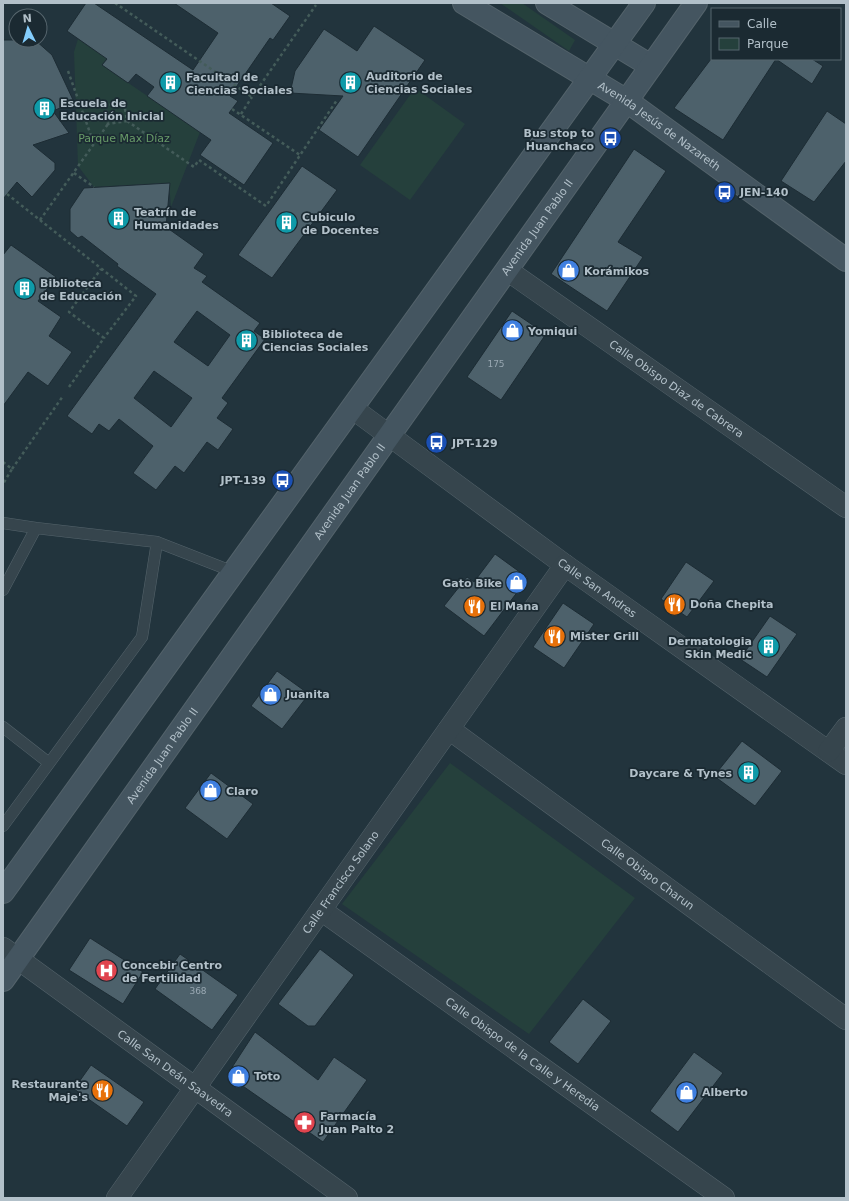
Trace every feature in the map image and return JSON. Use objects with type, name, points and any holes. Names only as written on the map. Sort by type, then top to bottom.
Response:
[{"type":"main road","name":"Avenida Jesús de Nazareth","points":[[464,3],[627,101],[846,260]]},
{"type":"main road","points":[[547,3],[651,66]]},
{"type":"main road","points":[[3,892],[644,3]]},
{"type":"main road","name":"Avenida Juan Pablo II","points":[[3,980],[10,953],[390,435],[696,3]]},
{"type":"street","name":"Calle Obispo Diaz de Cabrera","points":[[507,270],[846,507]]},
{"type":"street","name":"Calle San Andres","points":[[352,408],[565,565],[846,764]]},
{"type":"street","name":"Calle Francisco Solano","points":[[117,1198],[565,565]]},
{"type":"street","points":[[829,752],[846,728]]},
{"type":"street","name":"Calle Obispo Charun","points":[[449,729],[846,1019]]},
{"type":"street","name":"Calle Obispo de la Calle y Heredia","points":[[321,910],[720,1197]]},
{"type":"street","name":"Calle San Deán Saavedra","points":[[10,953],[347,1198]]},
{"type":"lane","points":[[3,523],[157,542],[234,572]]},
{"type":"lane","points":[[3,590],[36,528]]},
{"type":"lane","points":[[3,826],[142,637],[157,542]]},
{"type":"lane","points":[[3,728],[49,763]]},
{"type":"path","points":[[115,3],[252,97]]},
{"type":"path","points":[[241,114],[316,5]]},
{"type":"path","points":[[68,71],[94,145]]},
{"type":"path","points":[[108,124],[127,122],[194,167],[199,160],[266,206],[337,100]]},
{"type":"path","points":[[40,220],[108,124],[106,105],[124,103],[127,122]]},
{"type":"path","points":[[232,108],[300,155]]},
{"type":"path","points":[[74,172],[94,188]]},
{"type":"path","points":[[7,194],[136,296],[69,387]]},
{"type":"path","points":[[101,269],[69,312],[104,338]]},
{"type":"path","points":[[3,484],[12,468],[63,396]]},
{"type":"path","points":[[3,462],[12,468]]},
{"type":"green space","points":[[500,3],[522,3],[575,40],[569,51]]},
{"type":"green space","name":"Parque Max Díaz","points":[[78,39],[94,50],[115,46],[102,65],[200,132],[171,207],[169,183],[94,187],[78,166],[74,52]]},
{"type":"green space","points":[[415,88],[465,124],[410,200],[360,165]]},
{"type":"green space","points":[[450,763],[635,898],[529,1034],[342,904]]},
{"type":"building","name":"Facultad de Ciencias Sociales","points":[[86,3],[94,3],[193,70],[218,33],[174,3],[271,3],[290,16],[273,40],[270,38],[230,96],[238,101],[229,113],[273,143],[244,185],[200,155],[211,140],[147,96],[154,87],[136,74],[128,83],[102,65],[107,59],[67,31]]},
{"type":"building","name":"Auditorio de Ciencias Sociales","points":[[374,26],[425,60],[358,157],[319,130],[343,96],[290,93],[295,71],[324,29],[357,51]]},
{"type":"building","name":"Escuela de Educación Inicial","points":[[3,40],[8,40],[8,48],[44,48],[52,55],[74,102],[53,111],[69,133],[33,145],[55,163],[55,170],[32,197],[17,182],[3,199]]},
{"type":"building","points":[[711,59],[775,60],[723,140],[674,108]]},
{"type":"building","points":[[777,60],[814,60],[823,66],[812,84]]},
{"type":"building","points":[[827,111],[846,124],[846,161],[814,202],[781,181]]},
{"type":"building","points":[[634,149],[666,171],[618,242],[643,257],[607,311],[551,274]]},
{"type":"building","name":"Cubiculo de Docentes","points":[[302,166],[337,190],[272,278],[238,255]]},
{"type":"building","points":[[170,183],[166,227],[204,254],[194,268],[207,276],[202,282],[260,323],[254,331],[265,339],[222,398],[228,403],[217,418],[233,429],[218,450],[207,442],[184,473],[175,466],[156,490],[133,473],[153,446],[119,419],[109,431],[99,424],[92,434],[67,416],[156,294],[117,266],[118,264],[82,236],[78,238],[70,231],[70,209],[84,188]],"holes":[[[197,311],[230,335],[208,366],[174,342]],[[154,371],[192,398],[171,427],[134,398]]]},
{"type":"building","points":[[11,245],[56,277],[38,301],[61,317],[49,336],[72,352],[48,386],[28,372],[3,406],[3,255]]},
{"type":"building","points":[[512,311],[546,334],[501,400],[467,377]]},
{"type":"building","points":[[495,554],[528,578],[484,636],[444,606],[467,577],[474,582]]},
{"type":"building","points":[[686,562],[714,581],[687,617],[661,599]]},
{"type":"building","points":[[563,603],[594,624],[564,668],[533,647]]},
{"type":"building","name":"Dermatologia Skin Medic","points":[[770,616],[797,634],[767,677],[740,659]]},
{"type":"building","points":[[277,671],[309,694],[282,729],[251,706]]},
{"type":"building","name":"Daycare & Tynes","points":[[742,741],[782,771],[755,806],[714,776]]},
{"type":"building","points":[[211,773],[253,804],[227,839],[185,808]]},
{"type":"building","name":"Concebir Centro de Fertilidad","points":[[90,938],[143,972],[123,1004],[69,970]]},
{"type":"building","points":[[320,949],[354,975],[315,1026],[308,1026],[278,1004]]},
{"type":"building","points":[[180,954],[238,995],[212,1030],[155,989]]},
{"type":"building","points":[[583,999],[611,1021],[578,1064],[549,1042]]},
{"type":"building","points":[[255,1032],[318,1080],[334,1057],[367,1080],[323,1142],[227,1075]]},
{"type":"building","name":"Alberto","points":[[694,1052],[723,1073],[678,1132],[650,1111]]},
{"type":"building","points":[[91,1065],[144,1102],[127,1126],[74,1089]]},
{"type":"place","name":"Auditorio de Ciencias Sociales","points":[[351,82]]},
{"type":"place","name":"Facultad de Ciencias Sociales","points":[[170,83]]},
{"type":"place","name":"Escuela de Educación Inicial","points":[[45,109]]},
{"type":"place","name":"Bus stop to Huanchaco","points":[[610,139]]},
{"type":"place","name":"JEN-140","points":[[724,192]]},
{"type":"place","name":"Teatrín de Humanidades","points":[[119,218]]},
{"type":"place","name":"Cubiculo de Docentes","points":[[287,223]]},
{"type":"place","name":"Korámikos","points":[[568,271]]},
{"type":"place","name":"Biblioteca de Educación","points":[[25,289]]},
{"type":"place","name":"Yomiqui","points":[[513,331]]},
{"type":"place","name":"Biblioteca de Ciencias Sociales","points":[[246,340]]},
{"type":"place","name":"JPT-129","points":[[437,443]]},
{"type":"place","name":"JPT-139","points":[[282,480]]},
{"type":"place","name":"Gato Bike","points":[[517,583]]},
{"type":"place","name":"Doña Chepita","points":[[675,604]]},
{"type":"place","name":"El Mana","points":[[475,606]]},
{"type":"place","name":"Mister Grill","points":[[554,636]]},
{"type":"place","name":"Dermatologia Skin Medic","points":[[768,647]]},
{"type":"place","name":"Juanita","points":[[270,694]]},
{"type":"place","name":"Daycare & Tynes","points":[[748,773]]},
{"type":"place","name":"Claro","points":[[210,791]]},
{"type":"place","name":"Concebir Centro de Fertilidad","points":[[106,971]]},
{"type":"place","name":"Toto","points":[[238,1076]]},
{"type":"place","name":"Restaurante Maje's","points":[[103,1090]]},
{"type":"place","name":"Alberto","points":[[686,1092]]},
{"type":"place","name":"Farmacía Juan Palto 2","points":[[304,1122]]}]
